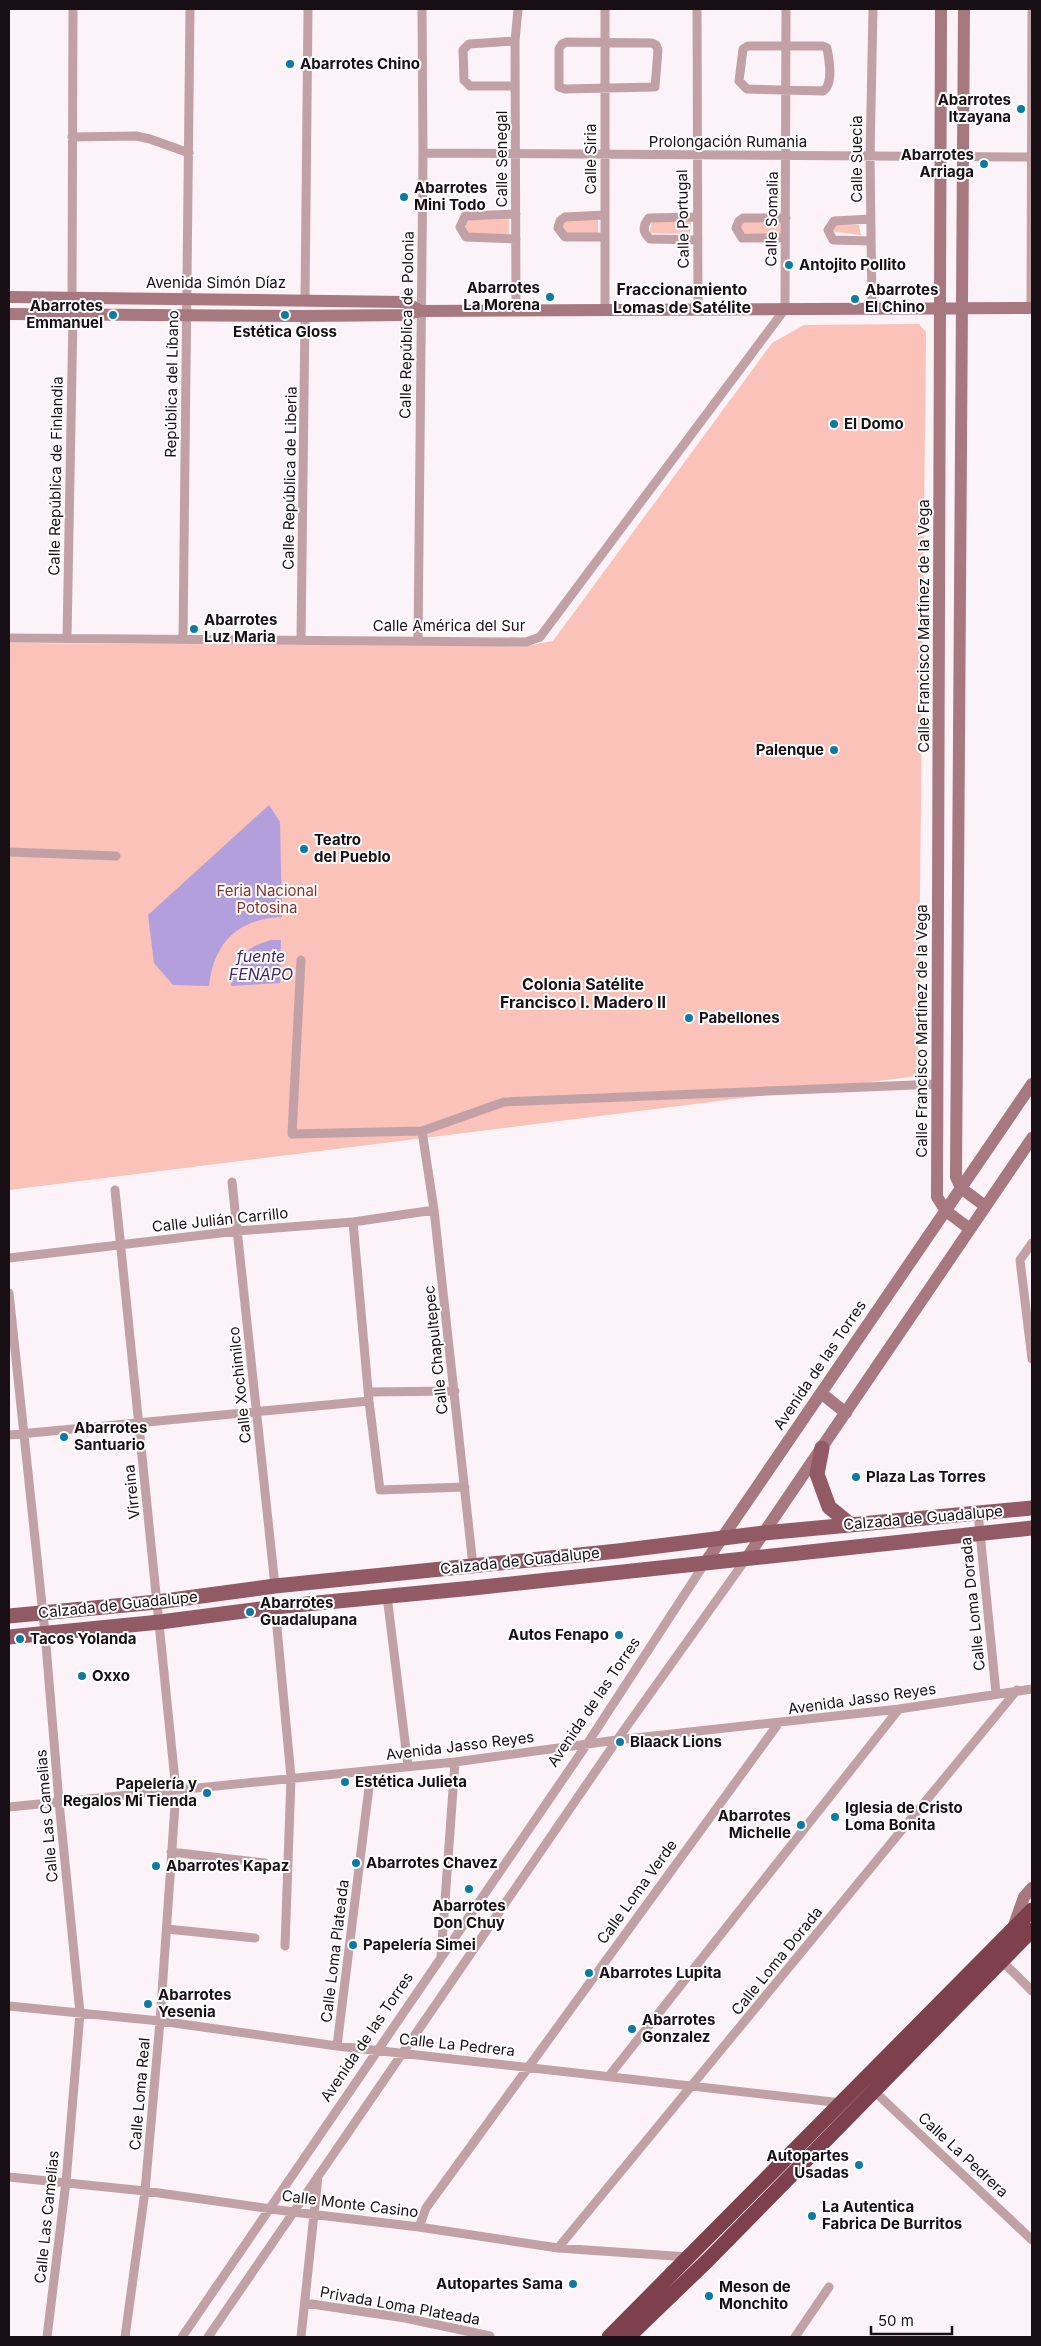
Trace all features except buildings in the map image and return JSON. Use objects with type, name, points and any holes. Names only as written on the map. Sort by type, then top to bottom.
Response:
[{"type":"highway","points":[[634,2336],[1002,1961],[1024,1935],[1032,1910]]},
{"type":"highway","points":[[609,2337],[842,2103],[1024,1935]]},
{"type":"main road","name":"Calle Francisco Martínez de la Vega","points":[[941,9],[937,1197],[946,1211]]},
{"type":"main road","points":[[964,9],[960,308],[961,649],[956,1177],[961,1188],[986,1206]]},
{"type":"main road","name":"Avenida Simón Díaz","points":[[9,297],[187,301],[305,300],[405,302],[420,310]]},
{"type":"main road","name":"Avenida Simón Díaz","points":[[9,314],[305,316],[404,314],[420,310],[1032,308]]},
{"type":"main road","points":[[938,1084],[956,1084]]},
{"type":"main road","name":"Avenida de las Torres","points":[[705,1563],[1032,1084]]},
{"type":"main road","points":[[746,1559],[1032,1138]]},
{"type":"main road","points":[[946,1211],[970,1229]]},
{"type":"main road","points":[[821,1394],[846,1413]]},
{"type":"main road","points":[[822,1448],[817,1474],[829,1507],[851,1525]]},
{"type":"main road","name":"Calzada de Guadalupe","points":[[9,1616],[157,1602],[275,1586],[721,1540],[764,1533],[1032,1508]]},
{"type":"main road","name":"Calzada de Guadalupe","points":[[9,1637],[160,1622],[275,1607],[1032,1528]]},
{"type":"main road","points":[[618,1551],[620,1571]]},
{"type":"main road","points":[[1024,1935],[1024,1897],[1032,1888]]},
{"type":"street","points":[[72,298],[73,9]]},
{"type":"street","name":"República del Líbano","points":[[184,639],[190,9]]},
{"type":"street","points":[[305,300],[308,9]]},
{"type":"street","name":"Calle República de Polonia","points":[[418,641],[423,153],[422,9]]},
{"type":"street","name":"Calle Senegal","points":[[516,310],[515,41],[518,9]]},
{"type":"street","name":"Calle Siria","points":[[605,9],[605,310]]},
{"type":"street","name":"Calle Portugal","points":[[697,9],[698,309]]},
{"type":"street","name":"Calle Somalia","points":[[785,309],[786,9]]},
{"type":"street","name":"Calle Suecia","points":[[872,308],[870,157],[873,9]]},
{"type":"street","points":[[1032,9],[1032,308]]},
{"type":"street","points":[[515,41],[469,44],[463,50],[464,80],[466,84],[470,86],[515,86]]},
{"type":"street","points":[[605,43],[652,43],[656,45],[658,50],[655,87],[565,89],[559,87],[559,49],[562,44],[605,43]]},
{"type":"street","points":[[786,45],[823,46],[827,48],[829,82],[827,89],[823,91],[787,92],[747,89],[739,81],[742,49],[748,46],[786,45]]},
{"type":"street","points":[[72,136],[136,136],[188,153]]},
{"type":"street","name":"Prolongación Rumania","points":[[423,153],[1031,157]]},
{"type":"street","points":[[516,214],[465,216],[460,227],[466,237],[516,239]]},
{"type":"street","points":[[605,215],[565,217],[560,221],[558,228],[565,237],[605,236]]},
{"type":"street","points":[[697,217],[649,218],[644,229],[645,235],[650,239],[698,240]]},
{"type":"street","points":[[785,238],[742,238],[736,228],[739,221],[743,218],[786,218]]},
{"type":"street","points":[[871,219],[834,221],[828,230],[833,240],[871,241]]},
{"type":"street","name":"Calle América del Sur","points":[[9,638],[526,642],[540,636],[785,309]]},
{"type":"street","name":"Calle República de Finlandia","points":[[67,638],[73,315]]},
{"type":"street","name":"Calle República de Liberia","points":[[301,640],[305,316]]},
{"type":"street","points":[[9,852],[116,856]]},
{"type":"street","points":[[300,960],[292,1134],[422,1131],[504,1102],[938,1084]]},
{"type":"street","name":"Calle Chapultepec","points":[[422,1131],[434,1210],[473,1566]]},
{"type":"street","name":"Calle Xochimilco","points":[[232,1182],[275,1586]]},
{"type":"street","name":"Virreina","points":[[115,1190],[176,1791]]},
{"type":"street","name":"Calle Julián Carrillo","points":[[9,1258],[237,1231],[353,1222],[434,1210]]},
{"type":"street","points":[[353,1222],[368,1396],[380,1490],[465,1487]]},
{"type":"street","points":[[1032,1243],[1020,1260],[1031,1332],[1032,1359]]},
{"type":"street","name":"Calle Las Camelias","points":[[9,1293],[45,1632],[59,1802],[80,2013],[66,2182],[47,2337]]},
{"type":"street","points":[[9,1435],[257,1411],[368,1396],[455,1391]]},
{"type":"street","name":"Calle Loma Dorada","points":[[978,1513],[996,1693]]},
{"type":"street","points":[[208,2337],[617,1740],[746,1559]]},
{"type":"street","name":"Avenida de las Torres","points":[[182,2337],[587,1744],[705,1563]]},
{"type":"street","points":[[387,1596],[408,1766]]},
{"type":"street","points":[[275,1607],[291,1777],[285,1946]]},
{"type":"street","name":"Avenida Jasso Reyes","points":[[9,1807],[176,1791],[291,1777],[455,1762],[617,1740],[778,1724],[899,1709],[1032,1688]]},
{"type":"street","name":"Calle Loma Dorada","points":[[558,2248],[1016,1690]]},
{"type":"street","points":[[609,2076],[899,1709]]},
{"type":"street","name":"Calle Loma Verde","points":[[419,2227],[426,2208],[526,2067],[778,1724]]},
{"type":"street","points":[[441,1956],[455,1762]]},
{"type":"street","name":"Calle Loma Plateada","points":[[337,2046],[371,1771]]},
{"type":"street","name":"Calle Loma Real","points":[[125,2337],[145,2191],[160,2021],[176,1791]]},
{"type":"street","points":[[171,1852],[265,1863]]},
{"type":"street","points":[[167,1929],[256,1938]]},
{"type":"street","points":[[1002,1961],[1032,1991]]},
{"type":"street","name":"Calle La Pedrera","points":[[9,2006],[160,2021],[378,2051],[842,2103]]},
{"type":"street","name":"Calle La Pedrera","points":[[874,2091],[1032,2240]]},
{"type":"street","points":[[301,2337],[318,2175]]},
{"type":"street","name":"Calle Monte Casino","points":[[9,2177],[145,2191],[293,2212],[419,2227],[558,2248],[688,2258]]},
{"type":"street","points":[[795,2337],[829,2287]]},
{"type":"street","name":"Privada Loma Plateada","points":[[305,2303],[406,2318],[490,2336]]},
{"type":"green space","points":[[740,216],[782,222],[781,235],[739,233]]},
{"type":"green space","points":[[652,218],[691,219],[690,234],[650,233]]},
{"type":"green space","points":[[509,219],[509,234],[466,235],[465,220]]},
{"type":"green space","points":[[561,220],[598,220],[598,234],[561,234]]},
{"type":"green space","points":[[831,223],[859,225],[861,235],[828,231]]},
{"type":"green space","name":"Feria Nacional Potosina","points":[[919,324],[926,332],[918,1076],[9,1190],[9,643],[526,646],[553,641],[772,343],[804,325]]},
{"type":"water","points":[[269,805],[280,822],[282,917],[253,922],[231,936],[216,957],[209,986],[173,985],[154,963],[148,915]]},
{"type":"water","name":"fuente FENAPO","points":[[271,940],[281,940],[280,983],[231,986],[235,968],[242,956],[254,947]]},
{"type":"place","name":"Abarrotes Chino","points":[[290,64]]},
{"type":"place","name":"Abarrotes Itzayana","points":[[1021,109]]},
{"type":"place","name":"Abarrotes Arriaga","points":[[984,164]]},
{"type":"place","name":"Abarrotes Mini Todo","points":[[404,197]]},
{"type":"place","name":"Antojito Pollito","points":[[789,265]]},
{"type":"place","name":"Abarrotes La Morena","points":[[550,297]]},
{"type":"place","name":"Abarrotes El Chino","points":[[855,299]]},
{"type":"place","name":"Abarrotes Emmanuel","points":[[113,315]]},
{"type":"place","name":"Estética Gloss","points":[[285,315]]},
{"type":"place","name":"El Domo","points":[[834,424]]},
{"type":"place","name":"Abarrotes Luz Maria","points":[[194,629]]},
{"type":"place","name":"Palenque","points":[[834,750]]},
{"type":"place","name":"Teatro del Pueblo","points":[[304,849]]},
{"type":"place","name":"Pabellones","points":[[689,1018]]},
{"type":"place","name":"Abarrotes Santuario","points":[[64,1437]]},
{"type":"place","name":"Plaza Las Torres","points":[[856,1477]]},
{"type":"place","name":"Abarrotes Guadalupana","points":[[250,1612]]},
{"type":"place","name":"Autos Fenapo","points":[[619,1635]]},
{"type":"place","name":"Tacos Yolanda","points":[[20,1639]]},
{"type":"place","name":"Oxxo","points":[[82,1676]]},
{"type":"place","name":"Blaack Lions","points":[[620,1742]]},
{"type":"place","name":"Estética Julieta","points":[[345,1782]]},
{"type":"place","name":"Papelería y Regalos Mi Tienda","points":[[207,1793]]},
{"type":"place","name":"Iglesia de Cristo Loma Bonita","points":[[835,1817]]},
{"type":"place","name":"Abarrotes Michelle","points":[[801,1825]]},
{"type":"place","name":"Abarrotes Chavez","points":[[356,1863]]},
{"type":"place","name":"Abarrotes Kapaz","points":[[156,1866]]},
{"type":"place","name":"Abarrotes Don Chuy","points":[[469,1889]]},
{"type":"place","name":"Papelería Simei","points":[[353,1945]]},
{"type":"place","name":"Abarrotes Lupita","points":[[589,1973]]},
{"type":"place","name":"Abarrotes Yesenia","points":[[148,2004]]},
{"type":"place","name":"Abarrotes Gonzalez","points":[[632,2029]]},
{"type":"place","name":"Autopartes Usadas","points":[[859,2165]]},
{"type":"place","name":"La Autentica Fabrica De Burritos","points":[[812,2216]]},
{"type":"place","name":"Autopartes Sama","points":[[573,2284]]},
{"type":"place","name":"Meson de Monchito","points":[[709,2296]]},
{"type":"district","name":"Fraccionamiento Lomas de Satélite","points":[[682,298]]},
{"type":"district","name":"Colonia Satélite Francisco I. Madero II","points":[[583,993]]}]
